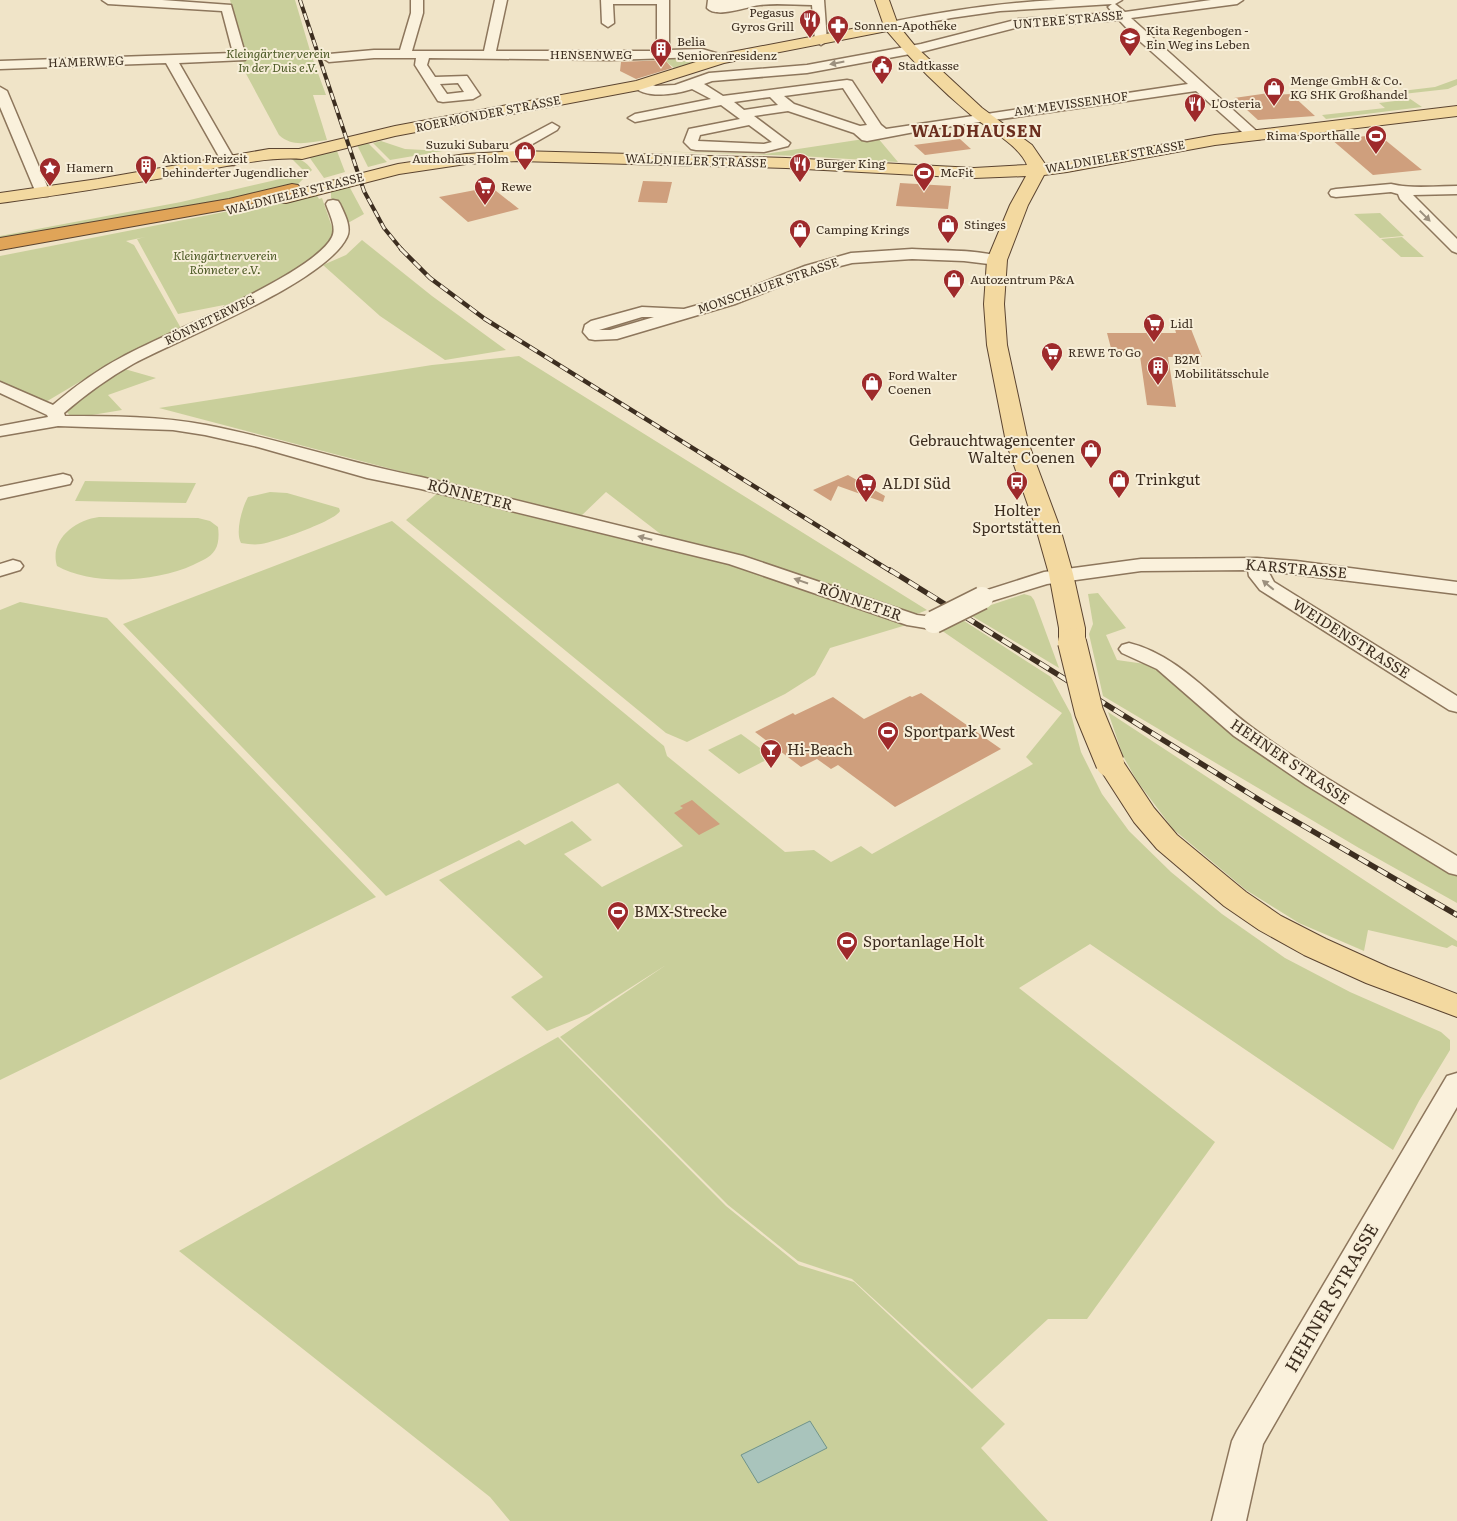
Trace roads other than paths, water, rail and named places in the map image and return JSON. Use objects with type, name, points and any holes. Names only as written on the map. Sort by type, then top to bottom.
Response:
[{"type":"highway","name":"WALDNIELER STRASSE","points":[[0,252],[218,213],[289,194]]},
{"type":"highway","name":"WALDNIELER STRASSE","points":[[0,244],[289,194]]},
{"type":"main road","points":[[884,5],[891,26],[910,49],[1009,138],[1029,164],[1011,195],[998,260],[994,304],[997,345],[1016,442],[1048,528],[1051,603],[1063,630],[1072,642],[1089,712],[1110,763],[1144,815],[1168,842],[1235,899],[1270,923],[1316,947],[1377,975],[1457,1006]]},
{"type":"main road","name":"ROERMONDER STRASSE","points":[[0,198],[43,193],[252,158],[309,163],[337,144],[639,85],[722,59],[891,26]]},
{"type":"main road","name":"WALDNIELER STRASSE","points":[[309,163],[427,164],[518,156],[776,163],[953,172],[1029,164],[1457,107]]},
{"type":"main road","name":"WALDNIELER STRASSE","points":[[309,163],[392,164],[433,157],[510,152],[969,167],[1029,164],[1067,167],[1253,134],[1457,111]]},
{"type":"main road","points":[[380,136],[385,140],[405,146]]},
{"type":"main road","points":[[423,148],[510,152]]},
{"type":"main road","name":"WALDNIELER STRASSE","points":[[289,194],[309,163]]},
{"type":"main road","points":[[953,172],[1011,195]]},
{"type":"street","name":"HAMERWEG","points":[[0,65],[240,57],[227,8],[108,0]]},
{"type":"street","points":[[405,54],[417,13],[417,0]]},
{"type":"street","points":[[489,56],[500,0]]},
{"type":"street","points":[[608,23],[607,0],[663,0],[662,54]]},
{"type":"street","points":[[1112,0],[1122,16],[1138,33],[1253,134]]},
{"type":"street","name":"ROERMONDER STRASSE","points":[[891,26],[937,16],[1000,7],[1112,0]]},
{"type":"street","name":"UNTERE STRASSE","points":[[695,85],[710,77],[807,69],[910,49],[1019,23],[1122,16],[1237,0]]},
{"type":"street","points":[[759,1],[818,1],[821,41]]},
{"type":"street","points":[[884,5],[902,16],[937,16]]},
{"type":"street","name":"HENSENWEG","points":[[329,58],[374,54],[489,56],[702,53],[722,59]]},
{"type":"street","points":[[423,55],[422,65],[432,81]]},
{"type":"street","points":[[171,60],[229,162]]},
{"type":"street","points":[[635,118],[722,101],[847,84],[880,131]]},
{"type":"street","name":"ROERMONDER STRASSE","points":[[639,85],[655,90],[695,85]]},
{"type":"street","points":[[695,85],[722,101],[746,117],[784,143],[764,148],[696,146],[691,142],[694,132],[711,129],[746,117],[788,107]]},
{"type":"street","name":"AM MEVISSENHOF","points":[[788,107],[859,130],[867,137],[880,131],[1200,86]]},
{"type":"street","points":[[0,91],[43,193]]},
{"type":"street","points":[[773,93],[788,107]]},
{"type":"street","name":"WALDNIELER STRASSE","points":[[510,152],[552,127]]},
{"type":"street","points":[[1336,193],[1391,188],[1406,192],[1414,190],[1457,190]]},
{"type":"street","points":[[1406,192],[1405,196],[1457,248]]},
{"type":"street","name":"RÖNNETERWEG","points":[[56,417],[93,380],[225,314],[283,283],[316,261],[332,248],[340,238],[340,224],[333,204]]},
{"type":"street","name":"MONSCHAUER STRASSE","points":[[688,314],[642,312],[597,324],[591,328],[591,332],[602,336],[612,335],[688,314],[729,301],[828,263],[850,258],[912,254],[964,256],[998,260]]},
{"type":"street","points":[[0,387],[56,417]]},
{"type":"street","name":"RÖNNETER","points":[[0,431],[56,417],[154,424],[205,430],[261,442],[367,472],[421,483],[736,560],[914,620],[933,622]]},
{"type":"street","points":[[0,493],[63,480]]},
{"type":"street","name":"KARSTRASSE","points":[[933,622],[982,598],[1051,569],[1135,565],[1256,564],[1296,567],[1457,588]]},
{"type":"street","name":"WEIDENSTRASSE","points":[[1256,564],[1259,576],[1267,586],[1457,705]]},
{"type":"street","name":"HEHNER STRASSE","points":[[1129,649],[1164,665],[1242,731],[1314,780],[1457,867]]},
{"type":"street","name":"HEHNER STRASSE","points":[[1229,1521],[1248,1441],[1457,1084]]},
{"type":"water","points":[[810,1421],[827,1448],[758,1483],[741,1455]]},
{"type":"railway","points":[[300,0],[364,191],[384,228],[402,250]]},
{"type":"railway","points":[[402,250],[430,278],[485,319],[892,572]]},
{"type":"railway","points":[[890,570],[1266,804],[1457,915]]},
{"type":"place","name":"Pegasus Gyros Grill","points":[[810,39]]},
{"type":"place","name":"Sonnen-Apotheke","points":[[838,45]]},
{"type":"place","name":"Kita Regenbogen - Ein Weg ins Leben","points":[[1130,57]]},
{"type":"place","name":"Belia Seniorenresidenz","points":[[661,68]]},
{"type":"place","name":"Stadtkasse","points":[[882,85]]},
{"type":"place","name":"Menge GmbH & Co. KG SHK Großhandel","points":[[1274,107]]},
{"type":"place","name":"L'Osteria","points":[[1195,123]]},
{"type":"place","name":"Rima Sporthalle","points":[[1376,155]]},
{"type":"place","name":"Suzuki Subaru Authohaus Holm","points":[[525,171]]},
{"type":"place","name":"Burger King","points":[[800,183]]},
{"type":"place","name":"Aktion Freizeit behinderter Jugendlicher","points":[[146,185]]},
{"type":"place","name":"Hamern","points":[[50,187]]},
{"type":"place","name":"McFit","points":[[924,192]]},
{"type":"place","name":"Rewe","points":[[485,206]]},
{"type":"place","name":"Stinges","points":[[948,244]]},
{"type":"place","name":"Camping Krings","points":[[800,249]]},
{"type":"place","name":"Autozentrum P&A","points":[[954,299]]},
{"type":"place","name":"Lidl","points":[[1154,343]]},
{"type":"place","name":"REWE To Go","points":[[1052,372]]},
{"type":"place","name":"B2M Mobilitätsschule","points":[[1158,386]]},
{"type":"place","name":"Ford Walter Coenen","points":[[872,402]]},
{"type":"place","name":"Gebrauchtwagencenter Walter Coenen","points":[[1091,469]]},
{"type":"place","name":"Trinkgut","points":[[1119,499]]},
{"type":"place","name":"Holter Sportstätten","points":[[1017,501]]},
{"type":"place","name":"ALDI Süd","points":[[866,503]]},
{"type":"place","name":"Sportpark West","points":[[888,751]]},
{"type":"place","name":"Hi-Beach","points":[[771,769]]},
{"type":"place","name":"BMX-Strecke","points":[[618,931]]},
{"type":"place","name":"Sportanlage Holt","points":[[847,961]]},
{"type":"district","name":"WALDHAUSEN","points":[[977,131]]},
{"type":"park label","name":"Kleingärtnerverein In der Duis e.V.","points":[[278,61]]},
{"type":"park label","name":"Kleingärtnerverein Rönneter e.V.","points":[[225,263]]}]
